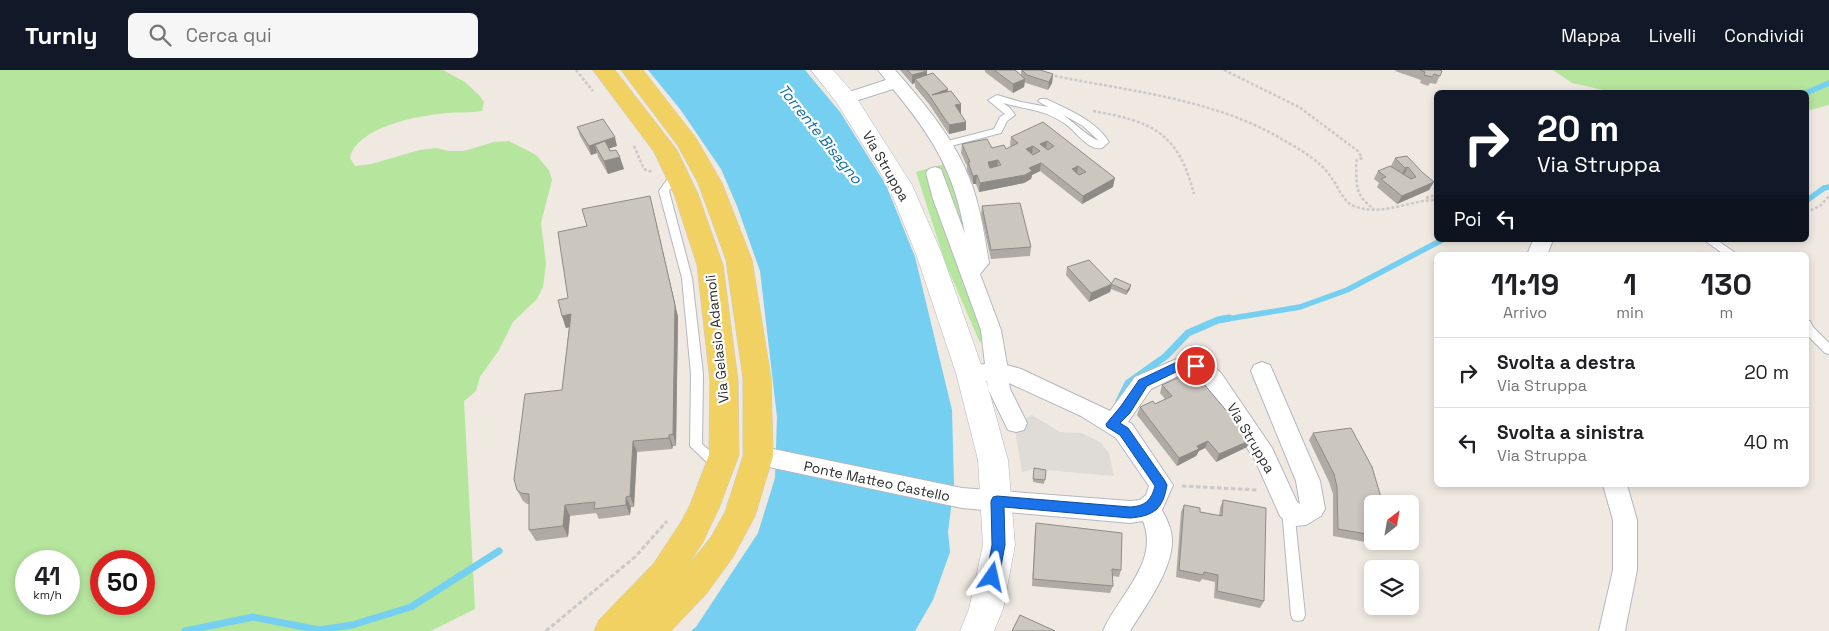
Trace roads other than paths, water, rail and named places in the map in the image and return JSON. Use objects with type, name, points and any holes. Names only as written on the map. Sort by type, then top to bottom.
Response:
[{"type":"main road","name":"Via Gelasio Adamoli","points":[[604,70],[664,150],[686,194],[710,265],[724,381],[724,455],[704,508],[687,540],[665,573],[611,631]]},
{"type":"main road","points":[[632,70],[688,143],[710,183],[740,260],[758,378],[763,457],[739,516],[722,547],[695,582],[649,631]]},
{"type":"main road","name":"Via Struppa","points":[[822,70],[846,99],[900,185],[930,254],[970,373],[993,460],[999,545],[986,609],[977,631]]},
{"type":"street","points":[[846,99],[892,76],[915,104],[944,147],[960,177],[970,212],[974,274]]},
{"type":"street","points":[[960,177],[937,182],[974,274],[991,330],[999,389],[1016,423]]},
{"type":"street","points":[[945,299],[974,274]]},
{"type":"street","name":"Via Struppa","points":[[1112,424],[1126,410],[1143,383],[1179,366],[1196,366],[1213,379],[1264,455],[1284,500]]},
{"type":"street","points":[[1262,371],[1308,481],[1313,509],[1306,514],[1295,515],[1284,500]]},
{"type":"street","points":[[970,373],[996,372],[1014,375],[1051,391],[1124,431],[1161,485],[1158,498],[1149,508],[1141,512],[997,501]]},
{"type":"street","name":"Ponte Matteo Castello","points":[[763,457],[962,498],[997,501]]},
{"type":"street","points":[[1612,631],[1625,570],[1625,520],[1616,487]]},
{"type":"street","points":[[1116,631],[1148,576],[1160,550],[1159,529],[1149,508]]},
{"type":"lane","points":[[944,147],[998,131],[1003,119],[1010,115],[1007,110],[993,100],[997,98],[1020,105],[1049,110],[1065,119],[1090,141],[1099,146],[1104,142],[1072,114],[1043,101]]},
{"type":"lane","points":[[944,147],[999,138]]},
{"type":"lane","points":[[674,176],[664,191],[687,278],[697,374],[696,446],[720,467]]},
{"type":"lane","points":[[1712,242],[1728,252]]},
{"type":"lane","points":[[1809,330],[1829,350]]},
{"type":"lane","name":"Via Struppa","points":[[1284,500],[1298,615]]},
{"type":"water","name":"Torrente Bisagno","points":[[648,70],[805,70],[840,112],[886,185],[915,257],[952,410],[954,484],[948,532],[950,552],[933,600],[915,631],[691,631],[696,627],[758,533],[775,478],[777,417],[760,271],[737,206],[721,169],[680,109]]},
{"type":"waterway","points":[[1809,92],[1829,83]]},
{"type":"waterway","points":[[1809,199],[1824,188],[1829,187]]},
{"type":"waterway","points":[[1221,320],[1300,307],[1347,290],[1438,242]]},
{"type":"waterway","points":[[1119,401],[1128,383],[1166,356],[1188,333],[1218,320],[1229,318]]},
{"type":"waterway","points":[[185,631],[253,617],[319,630],[352,625],[411,607],[499,551]]}]
